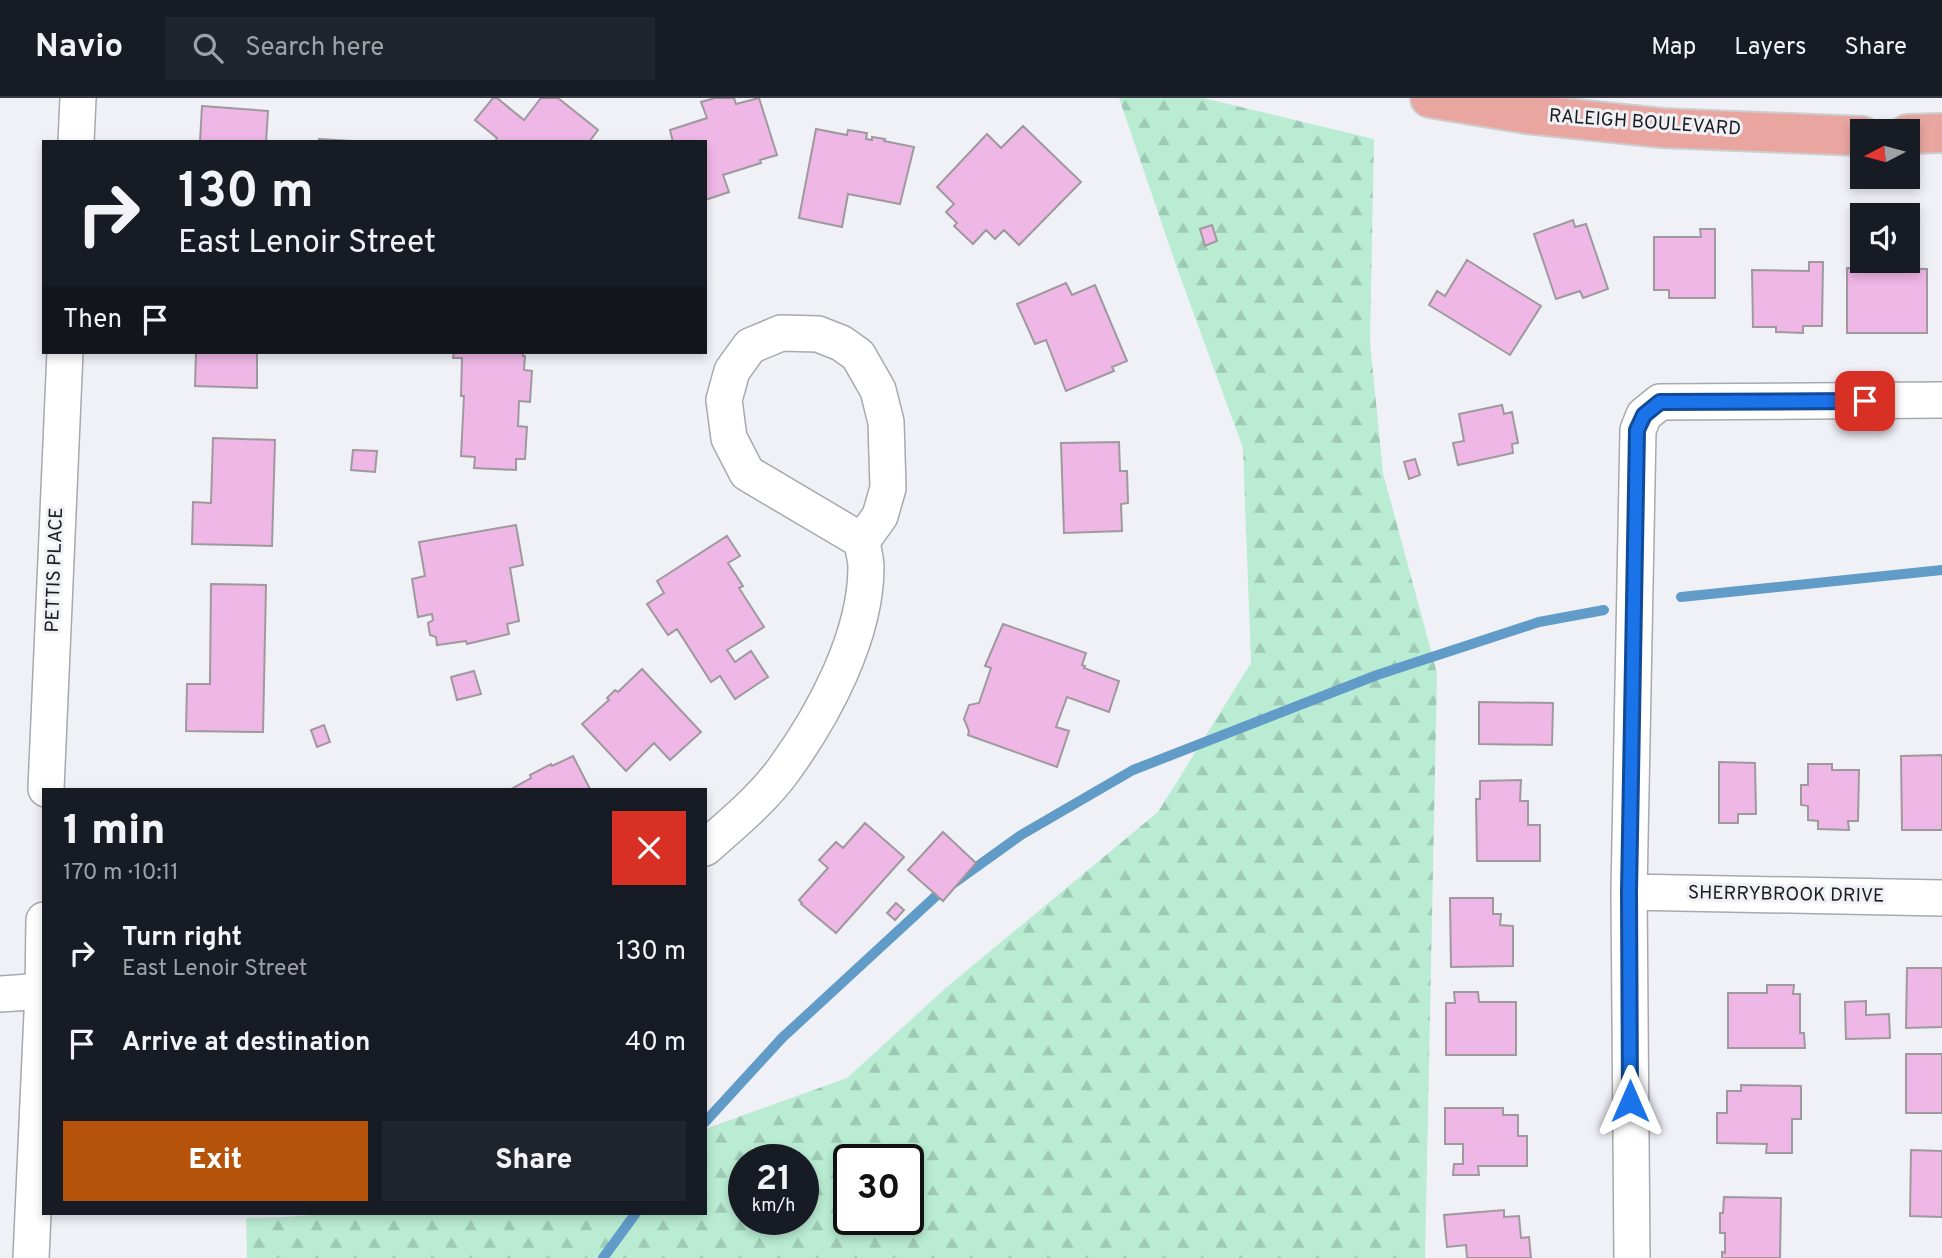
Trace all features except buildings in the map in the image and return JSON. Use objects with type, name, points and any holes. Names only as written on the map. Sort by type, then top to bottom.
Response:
[{"type":"main road","name":"RALEIGH BOULEVARD","points":[[1430,98],[1527,114],[1662,128],[1850,136]]},
{"type":"main road","points":[[1920,134],[1942,133]]},
{"type":"street","points":[[76,140],[78,98]]},
{"type":"street","points":[[707,846],[748,810],[784,770],[820,713],[846,659],[862,606],[866,566],[862,541],[880,516],[888,488],[886,422],[878,390],[858,355],[841,343],[818,334],[781,333],[750,346],[732,371],[724,400],[729,438],[747,473],[862,541]]},
{"type":"street","name":"PETTIS PLACE","points":[[46,788],[65,354]]},
{"type":"street","points":[[1632,1258],[1629,892],[1637,430],[1644,415],[1660,402],[1942,401]]},
{"type":"street","name":"SHERRYBROOK DRIVE","points":[[1629,892],[1942,898]]},
{"type":"street","points":[[0,994],[42,991]]},
{"type":"street","points":[[32,1258],[42,1015]]},
{"type":"green space","points":[[1119,98],[1203,98],[1374,139],[1370,342],[1383,473],[1437,673],[1425,1258],[247,1258],[246,1218],[312,1215],[707,1215],[707,1128],[847,1078],[948,986],[1158,812],[1251,663],[1243,448],[1177,268]]},
{"type":"waterway","points":[[1681,597],[1942,570]]},
{"type":"waterway","points":[[707,1120],[782,1038],[936,896],[1021,835],[1133,770],[1377,675],[1539,622],[1604,610]]},
{"type":"waterway","points":[[603,1258],[635,1215]]},
{"type":"route","points":[[1630,1101],[1629,892],[1637,430],[1644,415],[1660,402],[1865,401]]}]
